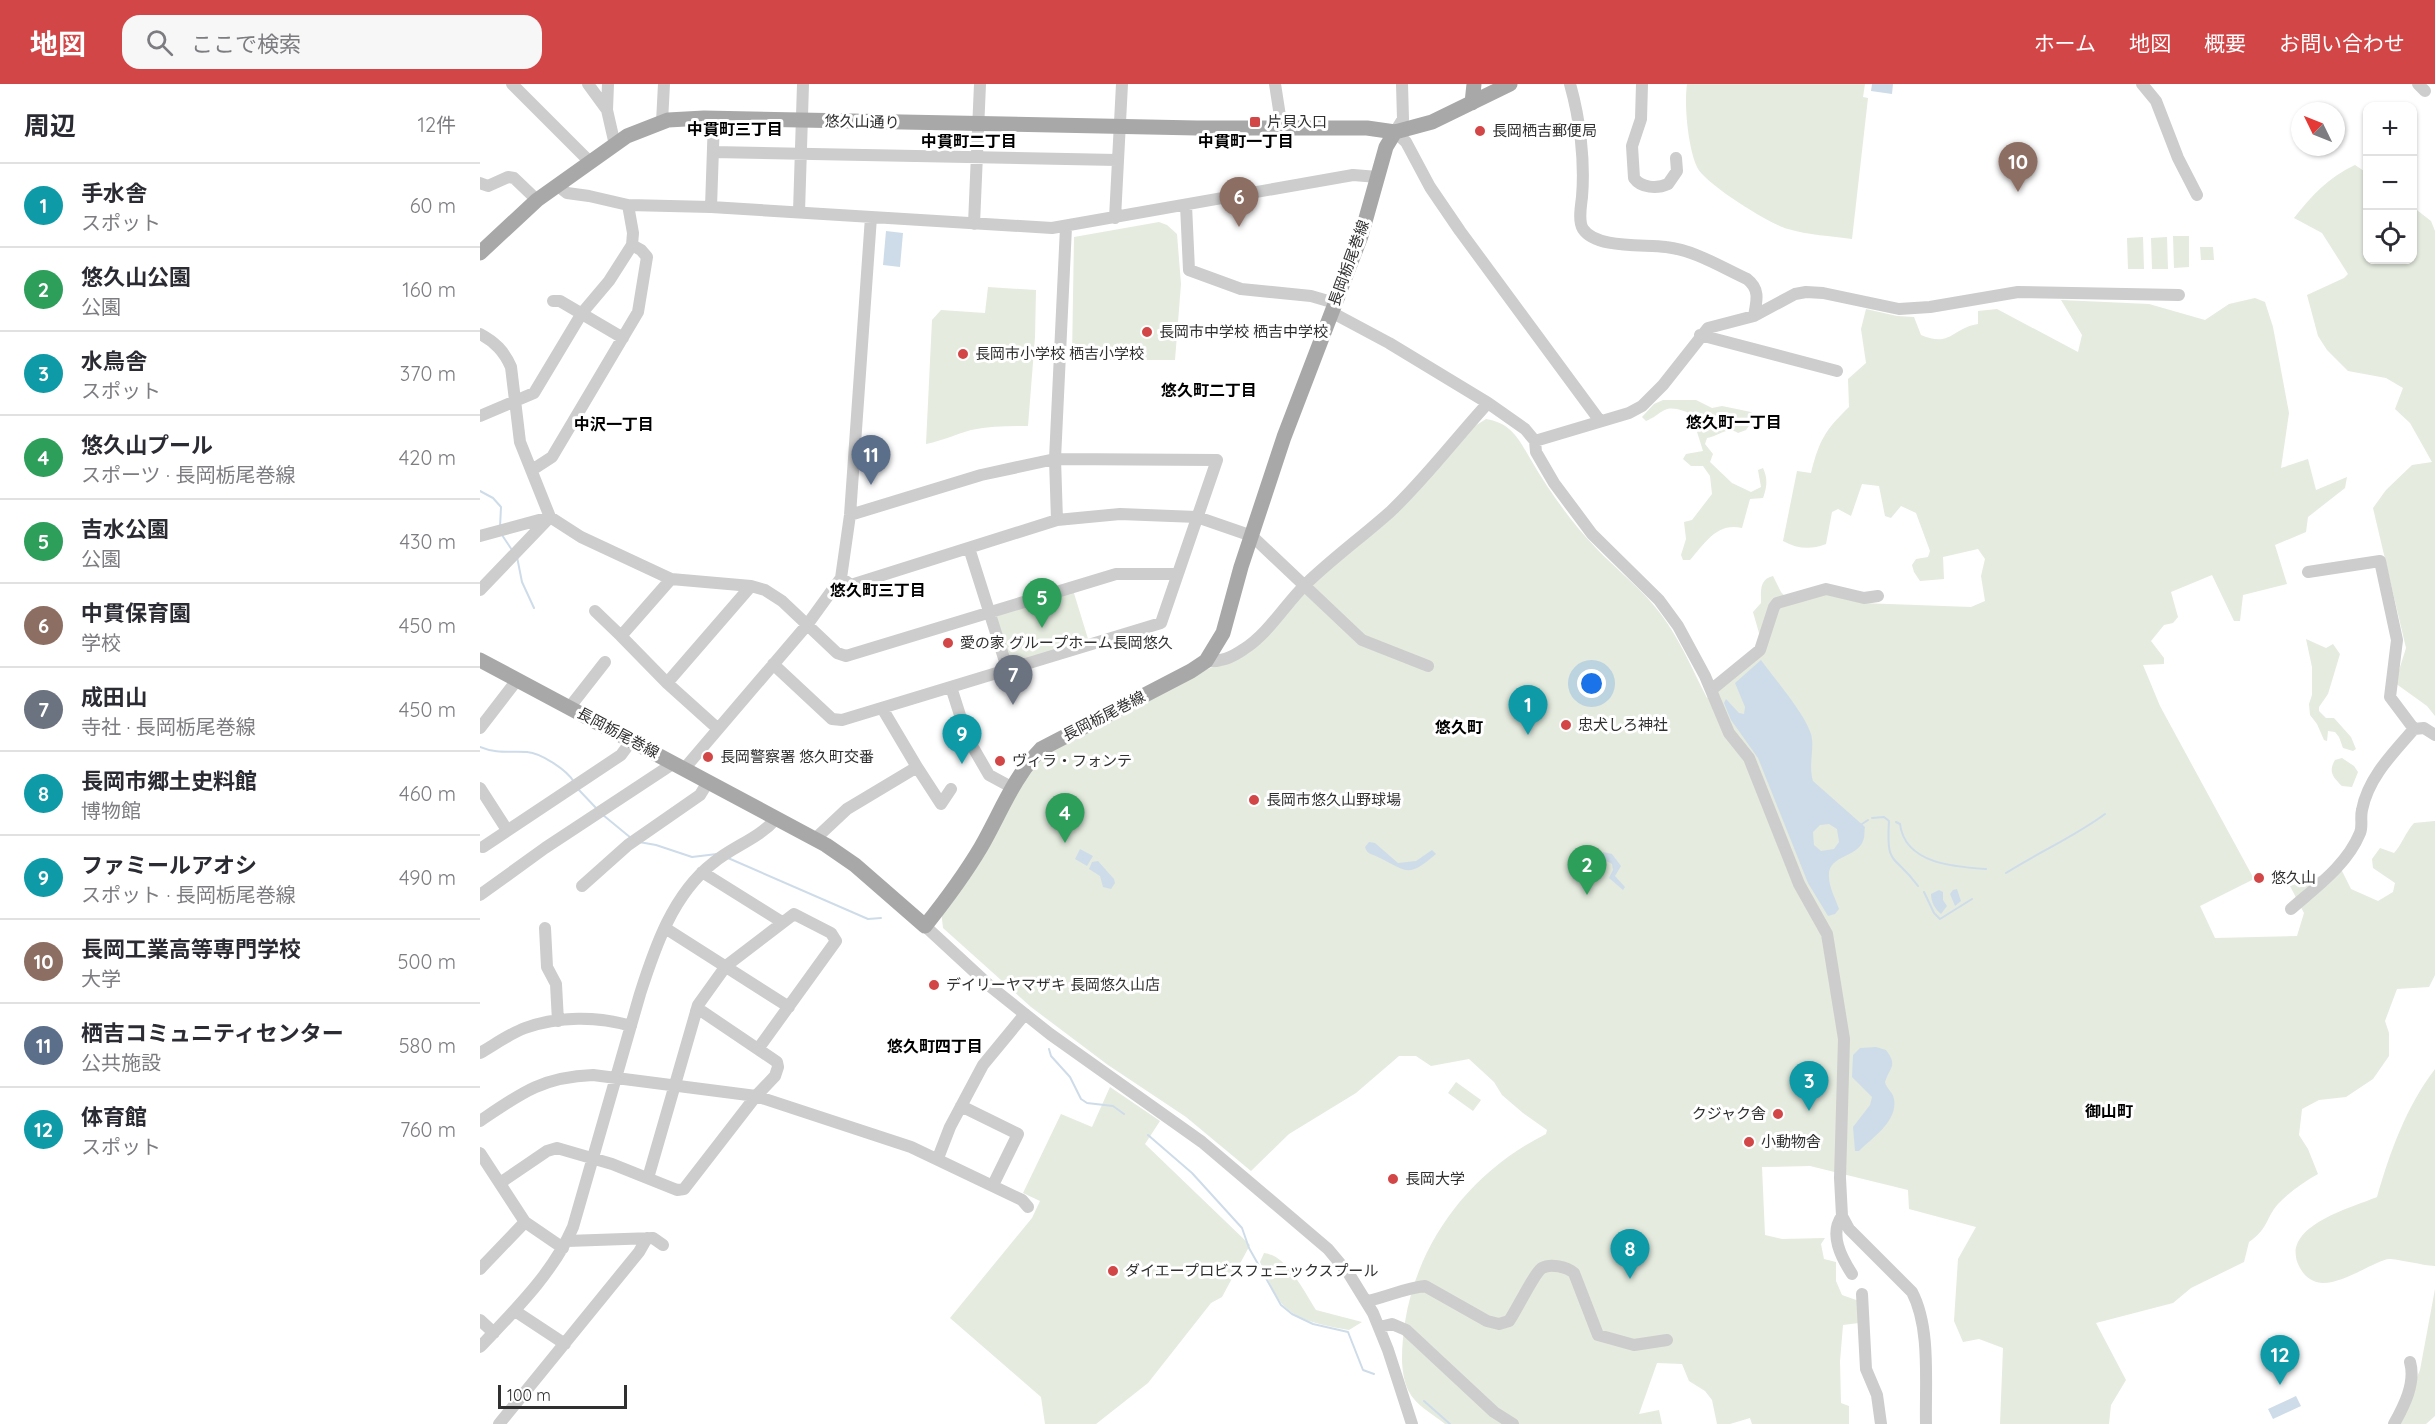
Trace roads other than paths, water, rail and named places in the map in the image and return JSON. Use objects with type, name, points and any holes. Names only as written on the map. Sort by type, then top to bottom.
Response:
[{"type":"main road","points":[[1472,103],[1474,84]]},
{"type":"main road","points":[[1395,132],[1432,122],[1510,84]]},
{"type":"main road","name":"悠久山通り","points":[[480,253],[537,200],[615,144],[640,130],[662,122],[690,118],[1281,129],[1367,128],[1395,132]]},
{"type":"main road","name":"長岡栃尾巻線","points":[[480,660],[815,839],[855,866],[925,926],[980,849],[1013,788],[1041,749],[1191,671],[1206,660],[1223,633],[1284,437],[1361,236],[1386,147],[1395,132]]},
{"type":"street","points":[[512,84],[590,162]]},
{"type":"street","points":[[588,84],[607,110]]},
{"type":"street","points":[[608,84],[607,110],[615,144]]},
{"type":"street","points":[[662,122],[664,84]]},
{"type":"street","points":[[799,212],[803,84]]},
{"type":"street","points":[[974,224],[980,84]]},
{"type":"street","points":[[1115,218],[1122,84]]},
{"type":"street","points":[[1275,84],[1281,129]]},
{"type":"street","points":[[1402,84],[1403,119],[1395,132],[1406,142],[1430,187],[1461,231],[1600,421]]},
{"type":"street","points":[[1570,84],[1578,122],[1583,170],[1582,229],[1595,239],[1610,243],[1679,249],[1747,279],[1755,286],[1757,294],[1754,316]]},
{"type":"street","points":[[1642,84],[1641,119],[1632,146],[1636,182],[1653,187],[1668,184],[1677,171],[1676,158]]},
{"type":"street","points":[[2142,84],[2156,100],[2178,158],[2197,195]]},
{"type":"street","points":[[711,207],[714,119]]},
{"type":"street","points":[[713,152],[1117,160]]},
{"type":"street","points":[[558,186],[567,193],[628,205],[711,207],[974,224],[1066,227],[1353,175],[1377,177]]},
{"type":"street","points":[[480,183],[488,186],[508,177],[514,178],[537,200]]},
{"type":"street","points":[[480,416],[534,393],[582,313],[609,281],[632,245],[633,233],[628,205]]},
{"type":"street","points":[[1186,205],[1189,270],[1247,290],[1311,296],[1333,307],[1488,403],[1525,429],[1535,441],[1536,452],[1548,474],[1592,534],[1669,612],[1678,626],[1712,690],[1729,733],[1749,758],[1799,884],[1827,934],[1844,1039],[1840,1178],[1842,1216],[1850,1230],[1912,1292],[1918,1304],[1924,1337],[1926,1424]]},
{"type":"street","points":[[480,894],[545,848],[679,766],[717,728],[807,625],[841,578],[850,515],[872,217]]},
{"type":"street","points":[[1057,520],[1055,459],[1066,227]]},
{"type":"street","points":[[532,470],[552,457],[639,312],[647,261],[641,250],[632,245]]},
{"type":"street","points":[[1535,441],[1629,413],[1642,406],[1663,385],[1700,335],[1708,328],[1754,316],[1795,294],[1823,293],[1899,309],[1930,307],[2018,292],[2179,295]]},
{"type":"street","points":[[553,302],[561,301],[623,338]]},
{"type":"street","points":[[480,334],[495,342],[507,356],[512,367],[520,442],[550,517],[581,537],[671,579],[751,586],[773,594],[837,654],[846,656],[1116,574],[1177,574]]},
{"type":"street","points":[[1700,335],[1837,371]]},
{"type":"street","points":[[1206,660],[1219,662],[1246,648],[1337,554],[1389,512],[1488,403]]},
{"type":"street","points":[[773,664],[832,719],[842,720],[1161,623],[1217,460],[1055,459],[981,475],[850,515]]},
{"type":"street","points":[[841,578],[851,585],[1057,520],[1120,514],[1197,517],[1252,536],[1362,640],[1428,666]]},
{"type":"street","points":[[480,536],[550,517]]},
{"type":"street","points":[[480,590],[550,517]]},
{"type":"street","points":[[969,548],[1008,671]]},
{"type":"street","points":[[2308,572],[2380,561],[2397,640],[2390,697],[2414,729]]},
{"type":"street","points":[[621,636],[671,579]]},
{"type":"street","points":[[667,683],[751,586]]},
{"type":"street","points":[[1712,690],[1760,650],[1777,603],[1826,589],[1864,598],[1878,596]]},
{"type":"street","points":[[595,611],[667,683],[717,728]]},
{"type":"street","points":[[569,708],[605,662]]},
{"type":"street","points":[[480,728],[517,680]]},
{"type":"street","points":[[951,687],[967,737],[989,775],[1013,788]]},
{"type":"street","points":[[882,708],[941,804],[951,789]]},
{"type":"street","points":[[2291,909],[2334,872],[2359,835],[2362,825],[2361,812],[2379,771],[2414,729],[2424,728],[2435,735]]},
{"type":"street","points":[[483,847],[621,755],[632,740]]},
{"type":"street","points":[[815,839],[847,809],[917,767]]},
{"type":"street","points":[[582,886],[628,845],[700,795],[708,782]]},
{"type":"street","points":[[480,788],[507,830]]},
{"type":"street","points":[[480,1347],[515,1311],[565,1245],[594,1157],[651,958],[665,928],[680,902],[702,872],[761,834],[777,818]]},
{"type":"street","points":[[702,872],[782,922]]},
{"type":"street","points":[[648,1178],[700,1001],[726,966],[792,915],[799,915],[831,933],[836,941],[758,1049]]},
{"type":"street","points":[[925,926],[991,987],[1089,1064],[1183,1128],[1241,1173],[1328,1249],[1349,1274],[1367,1301],[1380,1327],[1412,1424]]},
{"type":"street","points":[[545,928],[547,967],[556,984],[558,1021]]},
{"type":"street","points":[[665,928],[789,1007]]},
{"type":"street","points":[[501,1183],[552,1148],[594,1157],[676,1190],[684,1190],[756,1096],[775,1076],[778,1067],[777,1062],[758,1049],[703,1012],[696,1011]]},
{"type":"street","points":[[938,1158],[961,1106],[983,1065],[1025,1014]]},
{"type":"street","points":[[480,1053],[525,1028],[558,1021],[602,1019],[631,1026]]},
{"type":"street","points":[[480,1121],[524,1091],[549,1081],[587,1075],[756,1096],[938,1158],[1022,1200],[1028,1207]]},
{"type":"street","points":[[961,1106],[1018,1134],[993,1185]]},
{"type":"street","points":[[480,1153],[525,1222],[565,1245],[647,1238],[653,1238],[663,1245]]},
{"type":"street","points":[[1842,1216],[1838,1225],[1837,1237],[1840,1255],[1852,1274]]},
{"type":"street","points":[[482,1264],[525,1222]]},
{"type":"street","points":[[499,1424],[639,1252],[647,1238]]},
{"type":"street","points":[[1367,1301],[1413,1287],[1425,1286],[1487,1322],[1499,1324],[1509,1322],[1536,1275],[1542,1268],[1552,1266],[1569,1269],[1575,1273],[1598,1335],[1634,1345],[1667,1340]]},
{"type":"street","points":[[1862,1294],[1866,1369],[1877,1395],[1881,1424]]},
{"type":"street","points":[[515,1311],[565,1344]]},
{"type":"street","points":[[480,1320],[494,1333]]},
{"type":"street","points":[[1380,1327],[1392,1324],[1406,1330],[1494,1412],[1513,1424]]},
{"type":"street","points":[[2394,1424],[2410,1386],[2413,1373],[2410,1362]]},
{"type":"water","points":[[1872,84],[1893,84],[1892,94],[1871,91]]},
{"type":"water","points":[[886,231],[903,233],[900,267],[883,265]]},
{"type":"water","points":[[1761,660],[1808,726],[1812,739],[1813,781],[1865,827],[1864,839],[1860,847],[1837,860],[1830,870],[1830,885],[1839,909],[1835,914],[1828,916],[1808,883],[1758,758],[1731,720],[1724,703],[1726,699],[1739,713],[1744,714],[1745,707],[1735,683]],"holes":[[[1829,824],[1837,829],[1839,842],[1834,849],[1821,851],[1814,845],[1813,832],[1820,825]]]},
{"type":"water","points":[[1369,842],[1375,843],[1398,863],[1416,861],[1432,850],[1436,854],[1419,867],[1408,870],[1369,853],[1365,847]]},
{"type":"water","points":[[1578,848],[1594,860],[1603,857],[1603,852],[1612,854],[1621,866],[1615,876],[1625,887],[1623,890],[1609,878],[1613,870],[1612,864],[1603,859],[1592,864],[1576,851]]},
{"type":"water","points":[[1080,849],[1093,856],[1087,866],[1075,859]]},
{"type":"water","points":[[1098,861],[1114,879],[1115,883],[1111,889],[1103,887],[1100,876],[1089,869],[1092,862]]},
{"type":"water","points":[[1957,889],[1961,901],[1955,906],[1950,894]]},
{"type":"water","points":[[1939,890],[1943,892],[1943,900],[1947,906],[1941,914],[1931,897],[1931,894]]},
{"type":"water","points":[[1876,1047],[1886,1050],[1892,1060],[1892,1066],[1885,1082],[1893,1097],[1894,1107],[1883,1128],[1859,1151],[1855,1151],[1853,1127],[1870,1105],[1872,1097],[1852,1077],[1853,1055],[1860,1048]]},
{"type":"water","points":[[2296,1396],[2301,1406],[2273,1419],[2268,1409]]},
{"type":"waterway","points":[[480,491],[493,498],[501,507],[500,527]]},
{"type":"waterway","points":[[502,535],[512,550]]},
{"type":"waterway","points":[[517,557],[522,582],[534,608]]},
{"type":"waterway","points":[[480,747],[492,751],[527,752],[539,755],[560,767],[574,782]]},
{"type":"waterway","points":[[578,789],[597,809]]},
{"type":"waterway","points":[[2006,873],[2105,814]]},
{"type":"waterway","points":[[603,815],[631,838]]},
{"type":"waterway","points":[[1872,818],[1884,817],[1889,821],[1889,846],[1893,859],[1918,886]]},
{"type":"waterway","points":[[1862,824],[1868,820]]},
{"type":"waterway","points":[[1896,822],[1900,824],[1911,848],[1921,855],[1946,864],[1986,869]]},
{"type":"waterway","points":[[639,842],[692,857],[717,854]]},
{"type":"waterway","points":[[728,858],[868,919],[881,918]]},
{"type":"waterway","points":[[1924,892],[1934,913],[1940,919],[1972,899]]},
{"type":"waterway","points":[[1049,1049],[1051,1056],[1070,1077],[1081,1099],[1087,1103],[1113,1106],[1124,1114]]},
{"type":"waterway","points":[[1148,1135],[1192,1173],[1242,1228],[1249,1248],[1281,1305],[1292,1314],[1313,1324],[1348,1332],[1363,1370],[1374,1374]]},
{"type":"waterway","points":[[1424,1401],[1450,1424]]},
{"type":"place","name":"片貝入口","points":[[1255,122]]},
{"type":"place","name":"長岡栖吉郵便局","points":[[1480,131]]},
{"type":"place","name":"長岡工業高等専門学校","points":[[2018,192]]},
{"type":"place","name":"中貫保育園","points":[[1239,227]]},
{"type":"place","name":"長岡市中学校 栖吉中学校","points":[[1147,332]]},
{"type":"place","name":"長岡市小学校 栖吉小学校","points":[[963,354]]},
{"type":"place","name":"栖吉コミュニティセンター","points":[[871,485]]},
{"type":"place","name":"吉水公園","points":[[1042,628]]},
{"type":"place","name":"愛の家 グループホーム長岡悠久","points":[[948,643]]},
{"type":"place","name":"成田山","points":[[1013,705]]},
{"type":"place","name":"忠犬しろ神社","points":[[1566,725]]},
{"type":"place","name":"手水舎","points":[[1528,735]]},
{"type":"place","name":"長岡警察署 悠久町交番","points":[[708,757]]},
{"type":"place","name":"ヴィラ・フォンテ","points":[[1000,761]]},
{"type":"place","name":"ファミールアオシ","points":[[962,764]]},
{"type":"place","name":"長岡市悠久山野球場","points":[[1254,800]]},
{"type":"place","name":"悠久山プール","points":[[1065,843]]},
{"type":"place","name":"悠久山","points":[[2259,878]]},
{"type":"place","name":"悠久山公園","points":[[1587,895]]},
{"type":"place","name":"デイリーヤマザキ 長岡悠久山店","points":[[934,985]]},
{"type":"place","name":"水鳥舎","points":[[1809,1111]]},
{"type":"place","name":"クジャク舎","points":[[1778,1114]]},
{"type":"place","name":"小動物舎","points":[[1749,1142]]},
{"type":"place","name":"長岡大学","points":[[1393,1179]]},
{"type":"place","name":"ダイエープロビスフェニックスプール","points":[[1113,1271]]},
{"type":"place","name":"長岡市郷土史料館","points":[[1630,1279]]},
{"type":"place","name":"体育館","points":[[2280,1385]]},
{"type":"district","name":"中貫町三丁目","points":[[735,129]]},
{"type":"district","name":"中貫町二丁目","points":[[969,141]]},
{"type":"district","name":"中貫町一丁目","points":[[1246,141]]},
{"type":"district","name":"悠久町二丁目","points":[[1209,390]]},
{"type":"district","name":"悠久町一丁目","points":[[1734,422]]},
{"type":"district","name":"中沢一丁目","points":[[614,424]]},
{"type":"district","name":"悠久町三丁目","points":[[878,590]]},
{"type":"district","name":"悠久町","points":[[1459,727]]},
{"type":"district","name":"悠久町四丁目","points":[[935,1046]]},
{"type":"district","name":"御山町","points":[[2109,1111]]}]
